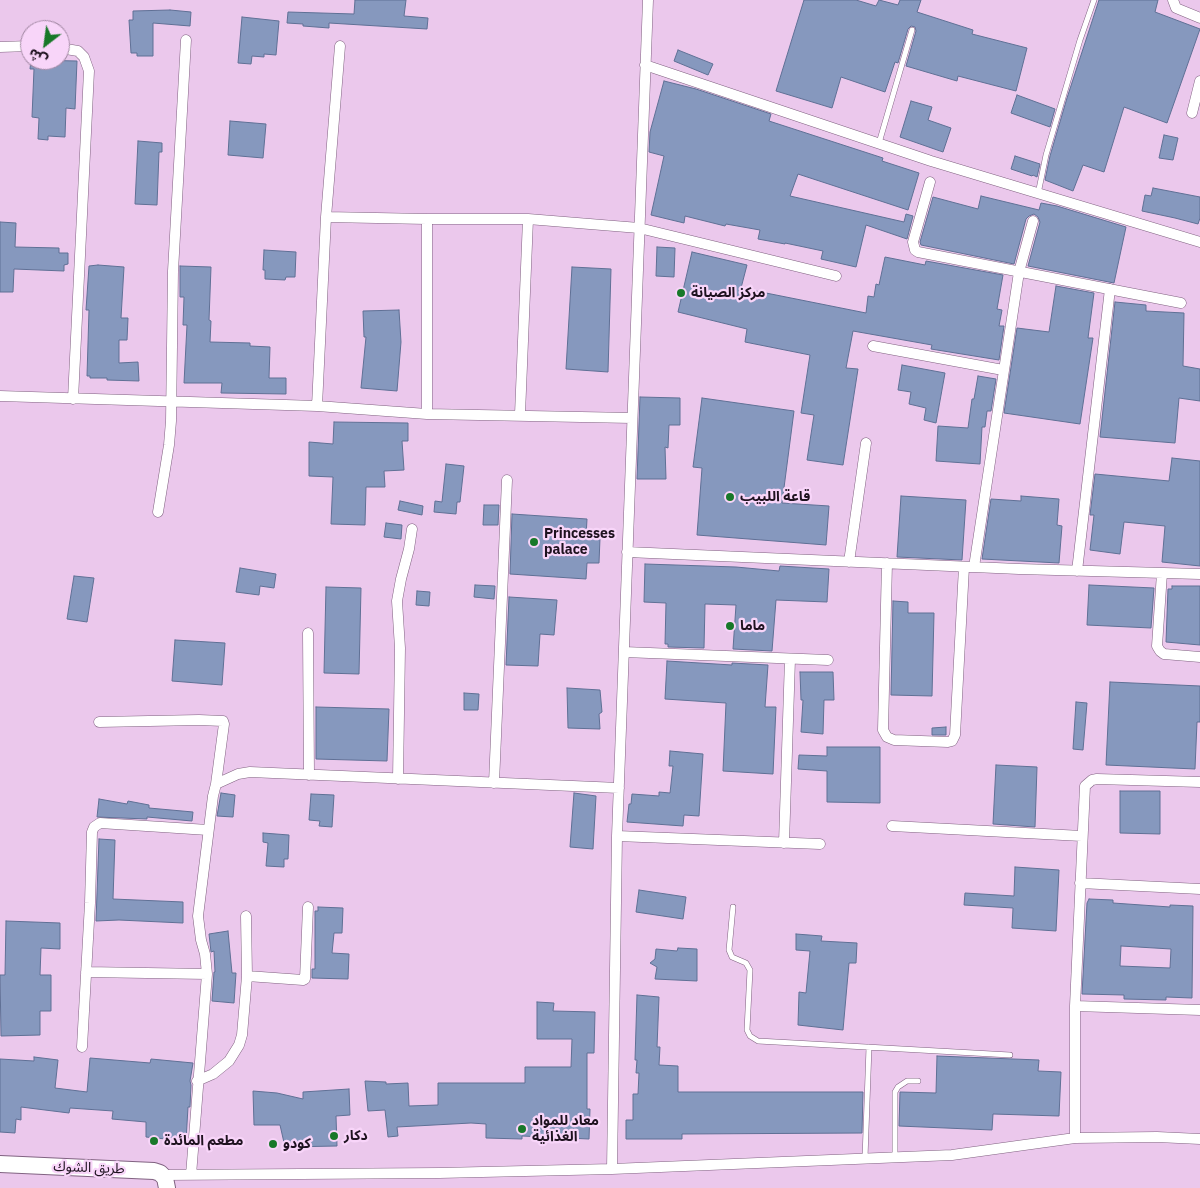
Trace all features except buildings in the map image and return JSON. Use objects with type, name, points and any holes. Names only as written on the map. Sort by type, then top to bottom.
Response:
[{"type":"main road","name":"طريق الشوك","points":[[0,1164],[154,1171],[165,1182]]},
{"type":"street","points":[[612,1169],[617,836],[648,0]]},
{"type":"street","points":[[1173,0],[1176,8],[1200,18]]},
{"type":"street","points":[[158,512],[169,445],[172,403],[173,271],[186,40]]},
{"type":"street","points":[[0,47],[20,46]]},
{"type":"street","points":[[317,406],[326,216],[340,46]]},
{"type":"street","points":[[70,50],[78,51],[84,57],[89,71],[73,399]]},
{"type":"street","points":[[645,65],[1038,194],[1200,242]]},
{"type":"street","points":[[1192,114],[1200,81]]},
{"type":"street","points":[[930,182],[913,242],[915,250],[921,253],[1181,302]]},
{"type":"street","points":[[326,216],[528,219],[639,228],[836,276]]},
{"type":"street","points":[[427,219],[427,414]]},
{"type":"street","points":[[520,414],[528,219]]},
{"type":"street","points":[[887,563],[883,730],[887,737],[894,740],[952,741],[955,735],[969,567],[1019,272],[1033,221]]},
{"type":"street","points":[[1077,571],[1110,289]]},
{"type":"street","points":[[873,346],[1003,370]]},
{"type":"street","points":[[0,396],[172,403],[317,406],[427,414],[520,414],[632,418]]},
{"type":"street","points":[[849,562],[866,443]]},
{"type":"street","points":[[494,783],[507,480]]},
{"type":"street","points":[[398,779],[400,648],[397,601],[412,529]]},
{"type":"street","points":[[627,552],[969,567],[1200,574]]},
{"type":"street","points":[[1162,573],[1157,646],[1164,654],[1200,657]]},
{"type":"street","points":[[308,632],[309,775]]},
{"type":"street","points":[[624,652],[828,660]]},
{"type":"street","points":[[784,843],[790,659]]},
{"type":"street","points":[[99,722],[199,720],[223,721],[224,724],[208,830],[198,916],[207,974],[191,1174]]},
{"type":"street","points":[[216,784],[238,774],[250,772],[619,788]]},
{"type":"street","points":[[1075,1138],[1075,1006],[1085,786],[1092,780],[1200,782]]},
{"type":"street","points":[[82,1046],[92,832],[94,827],[100,823],[208,830]]},
{"type":"street","points":[[892,826],[1082,836]]},
{"type":"street","points":[[617,836],[820,844]]},
{"type":"street","points":[[1080,883],[1200,889]]},
{"type":"street","points":[[247,976],[303,980],[305,978],[308,907]]},
{"type":"street","points":[[197,1081],[221,1068],[235,1054],[239,1045],[244,1025],[247,976],[246,916]]},
{"type":"street","points":[[86,972],[207,974]]},
{"type":"street","points":[[1075,1006],[1200,1010]]},
{"type":"street","points":[[165,1182],[191,1174],[439,1173],[612,1169],[952,1155],[1075,1138],[1141,1137],[1200,1139]]},
{"type":"lane","points":[[1038,194],[1049,145],[1080,40],[1094,0]]},
{"type":"lane","points":[[879,143],[912,30]]},
{"type":"lane","points":[[733,907],[729,950],[732,957],[746,963],[750,970],[747,1030],[750,1036],[758,1041],[1010,1055]]},
{"type":"lane","points":[[865,1158],[869,1047]]},
{"type":"lane","points":[[895,1157],[896,1092],[898,1087],[907,1081],[918,1081]]},
{"type":"place","name":"مركز الصيانة","points":[[681,293]]},
{"type":"place","name":"قاعة اللبيب","points":[[730,497]]},
{"type":"place","name":"Princesses palace","points":[[534,542]]},
{"type":"place","name":"ماما","points":[[730,626]]},
{"type":"place","name":"معاد للمواد الغذائية","points":[[522,1129]]},
{"type":"place","name":"دكار","points":[[334,1136]]},
{"type":"place","name":"مطعم المائدة","points":[[154,1141]]},
{"type":"place","name":"كودو","points":[[273,1144]]}]
